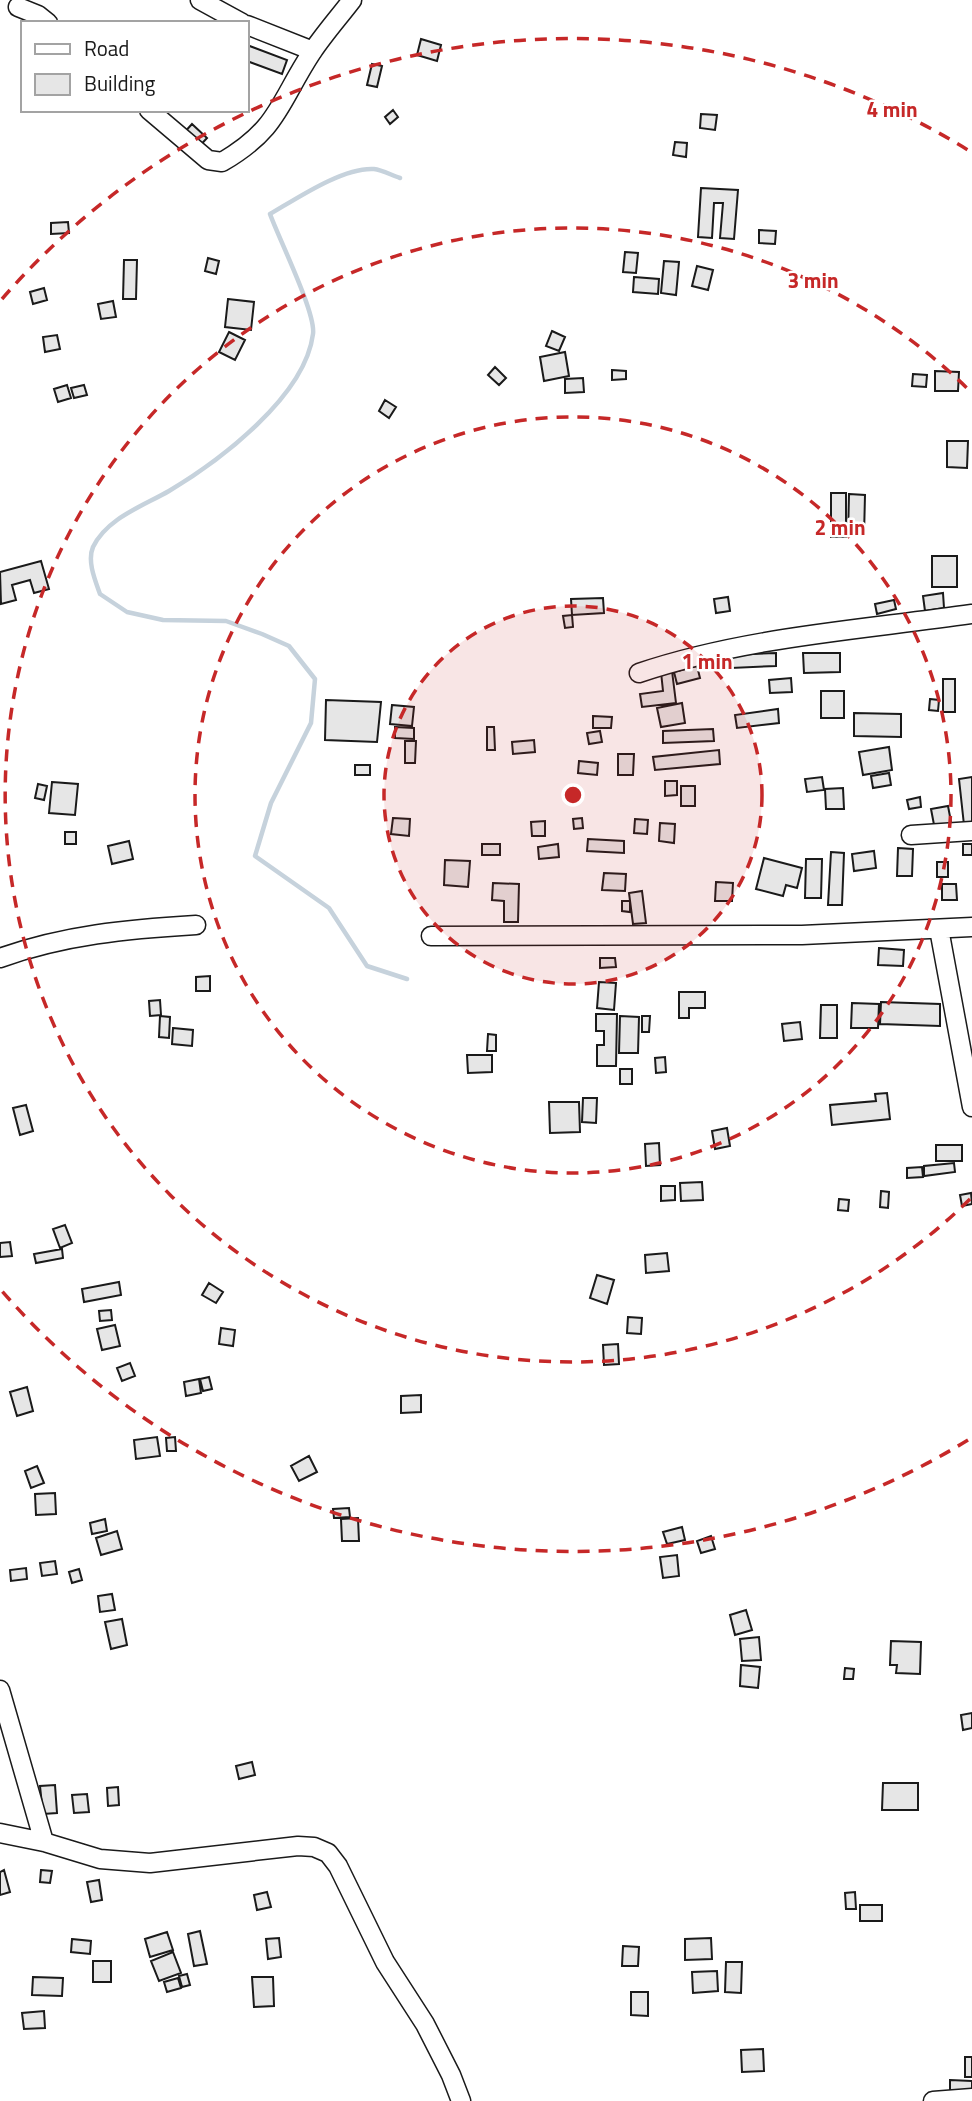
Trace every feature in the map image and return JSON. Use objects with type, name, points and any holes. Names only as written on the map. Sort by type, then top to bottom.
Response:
[{"type":"street","points":[[200,0],[238,21]]},
{"type":"street","points":[[151,112],[208,160],[222,162],[258,139],[271,124],[313,51],[352,0]]},
{"type":"street","points":[[18,7],[46,21]]},
{"type":"street","points":[[248,25],[313,51]]},
{"type":"street","points":[[639,673],[671,662],[792,639],[972,614]]},
{"type":"street","points":[[911,835],[972,831]]},
{"type":"street","points":[[0,958],[43,942],[126,929],[196,925]]},
{"type":"street","points":[[430,936],[803,935],[972,927]]},
{"type":"street","points":[[939,929],[972,1107]]},
{"type":"street","points":[[0,1690],[44,1842]]},
{"type":"street","points":[[0,1833],[44,1842],[100,1859],[150,1863],[298,1846],[314,1847],[328,1853],[354,1894],[385,1962],[425,2024],[461,2101]]},
{"type":"street","points":[[933,2101],[972,2098]]},
{"type":"building","points":[[421,39],[441,45],[437,61],[417,55]]},
{"type":"building","points":[[248,45],[287,60],[282,74],[248,61]]},
{"type":"building","points":[[372,64],[382,66],[377,87],[367,85]]},
{"type":"building","points":[[393,110],[398,117],[390,124],[385,117]]},
{"type":"building","points":[[701,114],[717,115],[715,130],[700,128]]},
{"type":"building","points":[[192,124],[207,138],[197,149],[182,135]]},
{"type":"building","points":[[675,142],[687,143],[686,157],[673,155]]},
{"type":"building","points":[[701,188],[738,190],[734,239],[720,238],[723,203],[714,203],[712,238],[698,237]]},
{"type":"building","points":[[68,222],[69,233],[51,234],[51,223]]},
{"type":"building","points":[[759,230],[776,231],[775,244],[759,243]]},
{"type":"building","points":[[625,252],[638,253],[636,273],[623,272]]},
{"type":"building","points":[[208,258],[219,261],[216,274],[205,271]]},
{"type":"building","points":[[124,260],[137,260],[136,299],[123,299]]},
{"type":"building","points":[[664,261],[679,262],[676,295],[661,293]]},
{"type":"building","points":[[697,266],[713,270],[708,290],[692,286]]},
{"type":"building","points":[[634,277],[659,279],[658,294],[633,292]]},
{"type":"building","points":[[44,288],[47,300],[33,304],[30,292]]},
{"type":"building","points":[[228,299],[254,302],[251,330],[225,327]]},
{"type":"building","points":[[113,301],[116,317],[101,319],[98,304]]},
{"type":"building","points":[[552,331],[565,337],[559,351],[546,346]]},
{"type":"building","points":[[229,332],[245,340],[235,360],[219,352]]},
{"type":"building","points":[[57,335],[60,349],[45,352],[43,337]]},
{"type":"building","points":[[565,352],[569,376],[544,381],[540,357]]},
{"type":"building","points":[[495,367],[506,378],[499,385],[488,375]]},
{"type":"building","points":[[612,370],[626,371],[626,379],[612,380]]},
{"type":"building","points":[[935,371],[959,372],[958,391],[935,391]]},
{"type":"building","points":[[913,374],[927,375],[926,387],[912,386]]},
{"type":"building","points":[[583,378],[584,392],[565,393],[565,379]]},
{"type":"building","points":[[67,385],[71,398],[58,402],[54,389]]},
{"type":"building","points":[[84,385],[87,395],[74,398],[71,388]]},
{"type":"building","points":[[385,400],[396,407],[389,418],[379,411]]},
{"type":"building","points":[[947,441],[968,441],[967,468],[947,467]]},
{"type":"building","points":[[831,493],[846,493],[846,537],[831,537]]},
{"type":"building","points":[[849,494],[865,495],[864,536],[848,536]]},
{"type":"building","points":[[932,556],[957,556],[957,587],[932,587]]},
{"type":"building","points":[[41,561],[49,589],[34,593],[30,580],[12,585],[16,600],[1,604],[0,572]]},
{"type":"building","points":[[943,593],[944,608],[925,611],[923,596]]},
{"type":"building","points":[[728,597],[730,611],[716,613],[714,599]]},
{"type":"building","points":[[603,598],[604,613],[572,615],[571,599]]},
{"type":"building","points":[[894,600],[896,609],[877,614],[875,604]]},
{"type":"building","points":[[572,615],[573,627],[565,628],[563,616]]},
{"type":"building","points":[[776,653],[776,666],[731,668],[731,655]]},
{"type":"building","points":[[803,653],[840,653],[840,672],[804,673]]},
{"type":"building","points":[[697,666],[700,678],[677,684],[674,672]]},
{"type":"building","points":[[672,671],[676,703],[642,707],[640,694],[663,691],[661,672]]},
{"type":"building","points":[[791,678],[792,692],[770,693],[769,680]]},
{"type":"building","points":[[943,679],[955,679],[955,712],[943,712]]},
{"type":"building","points":[[821,691],[844,691],[844,718],[821,718]]},
{"type":"building","points":[[930,699],[939,700],[938,711],[929,710]]},
{"type":"building","points":[[326,700],[381,702],[377,742],[325,740]]},
{"type":"building","points":[[682,703],[685,723],[661,727],[657,708]]},
{"type":"building","points":[[392,705],[414,707],[412,726],[390,724]]},
{"type":"building","points":[[778,709],[779,723],[737,728],[735,715]]},
{"type":"building","points":[[854,713],[901,714],[901,737],[854,736]]},
{"type":"building","points":[[593,716],[612,717],[611,728],[593,728]]},
{"type":"building","points":[[395,727],[414,728],[414,739],[395,738]]},
{"type":"building","points":[[487,727],[494,727],[495,750],[487,750]]},
{"type":"building","points":[[713,729],[714,741],[663,743],[663,731]]},
{"type":"building","points":[[600,731],[602,742],[589,744],[587,733]]},
{"type":"building","points":[[534,740],[535,752],[513,754],[512,742]]},
{"type":"building","points":[[405,741],[416,741],[415,763],[405,763]]},
{"type":"building","points":[[889,747],[892,770],[863,775],[859,752]]},
{"type":"building","points":[[719,750],[720,764],[655,770],[653,757]]},
{"type":"building","points":[[618,754],[634,754],[633,775],[618,775]]},
{"type":"building","points":[[579,761],[598,763],[597,775],[578,773]]},
{"type":"building","points":[[355,765],[370,765],[370,775],[355,775]]},
{"type":"building","points":[[889,773],[891,785],[873,788],[871,776]]},
{"type":"building","points":[[822,777],[824,790],[807,792],[805,779]]},
{"type":"building","points":[[972,777],[972,824],[964,825],[959,779]]},
{"type":"building","points":[[665,781],[677,781],[677,795],[665,796]]},
{"type":"building","points":[[52,782],[78,784],[75,815],[49,813]]},
{"type":"building","points":[[38,784],[47,786],[44,800],[35,798]]},
{"type":"building","points":[[681,786],[695,786],[695,806],[681,806]]},
{"type":"building","points":[[843,788],[844,809],[826,809],[825,789]]},
{"type":"building","points":[[920,797],[921,807],[909,809],[907,800]]},
{"type":"building","points":[[948,806],[952,827],[935,830],[931,809]]},
{"type":"building","points":[[393,818],[410,819],[409,836],[391,834]]},
{"type":"building","points":[[582,818],[583,828],[574,829],[573,819]]},
{"type":"building","points":[[635,819],[648,820],[647,834],[634,833]]},
{"type":"building","points":[[545,821],[545,836],[532,836],[531,822]]},
{"type":"building","points":[[660,823],[675,824],[674,843],[659,841]]},
{"type":"building","points":[[65,832],[76,832],[76,844],[65,844]]},
{"type":"building","points":[[588,839],[624,841],[624,853],[587,851]]},
{"type":"building","points":[[129,841],[133,859],[112,864],[108,846]]},
{"type":"building","points":[[482,844],[500,844],[500,855],[482,855]]},
{"type":"building","points":[[558,844],[559,857],[539,859],[538,847]]},
{"type":"building","points":[[963,844],[972,844],[972,855],[963,855]]},
{"type":"building","points":[[898,848],[913,849],[912,876],[897,876]]},
{"type":"building","points":[[874,851],[876,868],[854,871],[852,854]]},
{"type":"building","points":[[831,852],[844,853],[842,905],[828,905]]},
{"type":"building","points":[[764,858],[802,868],[797,888],[786,885],[783,896],[756,889]]},
{"type":"building","points":[[806,859],[822,859],[821,898],[805,898]]},
{"type":"building","points":[[445,860],[470,861],[468,887],[444,885]]},
{"type":"building","points":[[937,862],[948,862],[948,877],[937,877]]},
{"type":"building","points":[[604,873],[626,874],[625,891],[602,890]]},
{"type":"building","points":[[716,882],[733,883],[732,901],[715,901]]},
{"type":"building","points":[[493,883],[519,884],[518,922],[504,922],[504,901],[492,900]]},
{"type":"building","points":[[942,884],[956,884],[957,900],[942,900]]},
{"type":"building","points":[[642,891],[646,923],[633,924],[629,893]]},
{"type":"building","points":[[622,901],[630,901],[630,912],[622,911]]},
{"type":"building","points":[[879,948],[904,950],[903,966],[878,965]]},
{"type":"building","points":[[600,958],[615,958],[616,967],[600,968]]},
{"type":"building","points":[[210,976],[210,991],[196,991],[196,977]]},
{"type":"building","points":[[599,982],[616,983],[614,1010],[597,1008]]},
{"type":"building","points":[[679,992],[705,992],[705,1008],[689,1008],[689,1018],[679,1018]]},
{"type":"building","points":[[160,1000],[161,1015],[150,1016],[149,1001]]},
{"type":"building","points":[[881,1002],[940,1004],[940,1026],[880,1024]]},
{"type":"building","points":[[852,1003],[879,1004],[878,1028],[851,1028]]},
{"type":"building","points":[[821,1005],[837,1005],[837,1038],[820,1038]]},
{"type":"building","points":[[596,1014],[617,1014],[616,1066],[597,1066],[597,1045],[604,1045],[604,1031],[596,1031]]},
{"type":"building","points":[[160,1016],[170,1017],[169,1038],[159,1037]]},
{"type":"building","points":[[620,1016],[639,1017],[638,1053],[619,1053]]},
{"type":"building","points":[[642,1016],[650,1016],[649,1032],[642,1032]]},
{"type":"building","points":[[800,1022],[802,1039],[784,1041],[782,1024]]},
{"type":"building","points":[[173,1028],[193,1030],[192,1046],[172,1044]]},
{"type":"building","points":[[488,1034],[496,1035],[496,1051],[487,1051]]},
{"type":"building","points":[[467,1055],[492,1055],[492,1072],[468,1073]]},
{"type":"building","points":[[665,1057],[666,1072],[656,1073],[655,1058]]},
{"type":"building","points":[[620,1069],[632,1069],[632,1084],[620,1084]]},
{"type":"building","points":[[887,1093],[890,1119],[832,1125],[830,1105],[876,1101],[875,1094]]},
{"type":"building","points":[[583,1098],[597,1098],[596,1123],[582,1122]]},
{"type":"building","points":[[549,1102],[579,1102],[580,1132],[550,1133]]},
{"type":"building","points":[[26,1105],[33,1131],[20,1135],[13,1108]]},
{"type":"building","points":[[727,1128],[730,1146],[715,1149],[712,1131]]},
{"type":"building","points":[[659,1143],[660,1165],[646,1166],[645,1144]]},
{"type":"building","points":[[936,1145],[962,1145],[962,1161],[936,1161]]},
{"type":"building","points":[[954,1163],[955,1172],[924,1176],[924,1166]]},
{"type":"building","points":[[922,1167],[923,1177],[907,1178],[907,1168]]},
{"type":"building","points":[[702,1182],[703,1200],[681,1201],[680,1183]]},
{"type":"building","points":[[661,1186],[675,1186],[675,1200],[661,1201]]},
{"type":"building","points":[[881,1191],[889,1192],[888,1208],[880,1207]]},
{"type":"building","points":[[971,1193],[972,1204],[962,1206],[960,1195]]},
{"type":"building","points":[[839,1199],[849,1200],[848,1211],[838,1210]]},
{"type":"building","points":[[65,1225],[72,1243],[60,1248],[53,1229]]},
{"type":"building","points":[[10,1242],[12,1256],[0,1257],[0,1243]]},
{"type":"building","points":[[62,1249],[63,1258],[36,1263],[34,1254]]},
{"type":"building","points":[[667,1253],[669,1271],[646,1273],[645,1255]]},
{"type":"building","points":[[597,1275],[614,1280],[607,1304],[590,1298]]},
{"type":"building","points":[[119,1282],[121,1295],[84,1302],[82,1289]]},
{"type":"building","points":[[209,1283],[223,1292],[216,1303],[202,1295]]},
{"type":"building","points":[[111,1310],[112,1320],[100,1321],[99,1311]]},
{"type":"building","points":[[628,1317],[642,1318],[641,1334],[627,1333]]},
{"type":"building","points":[[115,1325],[120,1346],[102,1350],[97,1329]]},
{"type":"building","points":[[221,1328],[235,1330],[233,1346],[219,1344]]},
{"type":"building","points":[[618,1344],[619,1364],[604,1365],[603,1345]]},
{"type":"building","points":[[130,1363],[135,1376],[122,1381],[117,1368]]},
{"type":"building","points":[[209,1377],[212,1389],[203,1391],[200,1379]]},
{"type":"building","points":[[199,1379],[201,1393],[186,1396],[184,1382]]},
{"type":"building","points":[[27,1387],[33,1411],[17,1416],[10,1392]]},
{"type":"building","points":[[421,1395],[421,1412],[401,1413],[401,1396]]},
{"type":"building","points":[[157,1437],[160,1456],[136,1459],[134,1440]]},
{"type":"building","points":[[175,1437],[176,1451],[167,1451],[166,1438]]},
{"type":"building","points":[[309,1456],[317,1472],[299,1481],[291,1466]]},
{"type":"building","points":[[37,1466],[44,1483],[31,1488],[25,1471]]},
{"type":"building","points":[[55,1493],[56,1514],[36,1515],[35,1494]]},
{"type":"building","points":[[349,1508],[350,1517],[334,1518],[333,1509]]},
{"type":"building","points":[[358,1518],[359,1541],[342,1541],[341,1519]]},
{"type":"building","points":[[105,1519],[107,1531],[92,1534],[90,1523]]},
{"type":"building","points":[[682,1527],[685,1540],[667,1544],[663,1532]]},
{"type":"building","points":[[117,1531],[122,1549],[101,1555],[96,1538]]},
{"type":"building","points":[[711,1536],[715,1549],[701,1553],[697,1541]]},
{"type":"building","points":[[677,1555],[679,1576],[663,1578],[660,1557]]},
{"type":"building","points":[[55,1561],[57,1574],[42,1576],[40,1563]]},
{"type":"building","points":[[26,1568],[27,1579],[11,1581],[10,1570]]},
{"type":"building","points":[[79,1569],[82,1580],[72,1583],[69,1572]]},
{"type":"building","points":[[112,1594],[115,1610],[100,1612],[98,1596]]},
{"type":"building","points":[[746,1610],[752,1630],[735,1635],[730,1615]]},
{"type":"building","points":[[122,1619],[127,1645],[111,1649],[105,1622]]},
{"type":"building","points":[[759,1637],[761,1660],[742,1661],[740,1639]]},
{"type":"building","points":[[891,1641],[921,1642],[920,1674],[896,1673],[897,1665],[890,1665]]},
{"type":"building","points":[[741,1665],[760,1667],[758,1688],[740,1686]]},
{"type":"building","points":[[845,1668],[854,1669],[853,1679],[844,1679]]},
{"type":"building","points":[[972,1713],[972,1728],[963,1730],[961,1715]]},
{"type":"building","points":[[252,1762],[255,1775],[239,1779],[236,1766]]},
{"type":"building","points":[[883,1783],[918,1783],[918,1810],[882,1810]]},
{"type":"building","points":[[55,1785],[57,1813],[43,1814],[40,1786]]},
{"type":"building","points":[[118,1787],[119,1805],[108,1806],[107,1788]]},
{"type":"building","points":[[87,1794],[89,1812],[74,1813],[72,1795]]},
{"type":"building","points":[[4,1870],[10,1892],[0,1895],[0,1872]]},
{"type":"building","points":[[41,1870],[52,1871],[50,1883],[40,1882]]},
{"type":"building","points":[[99,1880],[102,1900],[91,1902],[87,1882]]},
{"type":"building","points":[[267,1892],[271,1907],[257,1910],[254,1895]]},
{"type":"building","points":[[855,1892],[856,1909],[846,1909],[845,1893]]},
{"type":"building","points":[[860,1905],[882,1905],[882,1921],[860,1921]]},
{"type":"building","points":[[200,1931],[207,1964],[194,1966],[188,1934]]},
{"type":"building","points":[[167,1932],[173,1950],[150,1957],[145,1939]]},
{"type":"building","points":[[279,1938],[281,1957],[268,1959],[266,1939]]},
{"type":"building","points":[[711,1938],[712,1959],[685,1960],[685,1939]]},
{"type":"building","points":[[72,1939],[91,1941],[90,1954],[71,1952]]},
{"type":"building","points":[[623,1946],[639,1947],[638,1966],[622,1966]]},
{"type":"building","points":[[173,1952],[181,1973],[159,1981],[151,1961]]},
{"type":"building","points":[[93,1961],[111,1961],[111,1982],[93,1982]]},
{"type":"building","points":[[726,1962],[742,1962],[741,1993],[725,1992]]},
{"type":"building","points":[[717,1971],[718,1991],[693,1993],[692,1972]]},
{"type":"building","points":[[187,1974],[190,1985],[182,1987],[179,1976]]},
{"type":"building","points":[[33,1977],[63,1978],[62,1996],[32,1995]]},
{"type":"building","points":[[252,1977],[273,1977],[274,2006],[254,2007]]},
{"type":"building","points":[[178,1978],[181,1988],[167,1992],[164,1982]]},
{"type":"building","points":[[631,1992],[648,1992],[648,2016],[631,2015]]},
{"type":"building","points":[[44,2011],[45,2028],[24,2029],[22,2013]]},
{"type":"building","points":[[763,2049],[764,2071],[742,2072],[741,2050]]},
{"type":"building","points":[[965,2057],[972,2057],[972,2077],[965,2077]]},
{"type":"building","points":[[950,2080],[972,2081],[972,2093],[950,2093]]},
{"type":"waterway","points":[[400,178],[374,169],[348,173],[320,185],[270,214],[309,310],[313,334],[307,358],[294,381],[257,425],[189,478],[116,520],[99,537],[91,552],[91,558],[100,594],[127,612],[163,620],[226,621],[289,646],[315,679],[311,723],[271,803],[255,856],[329,908],[367,966],[407,979]]}]
